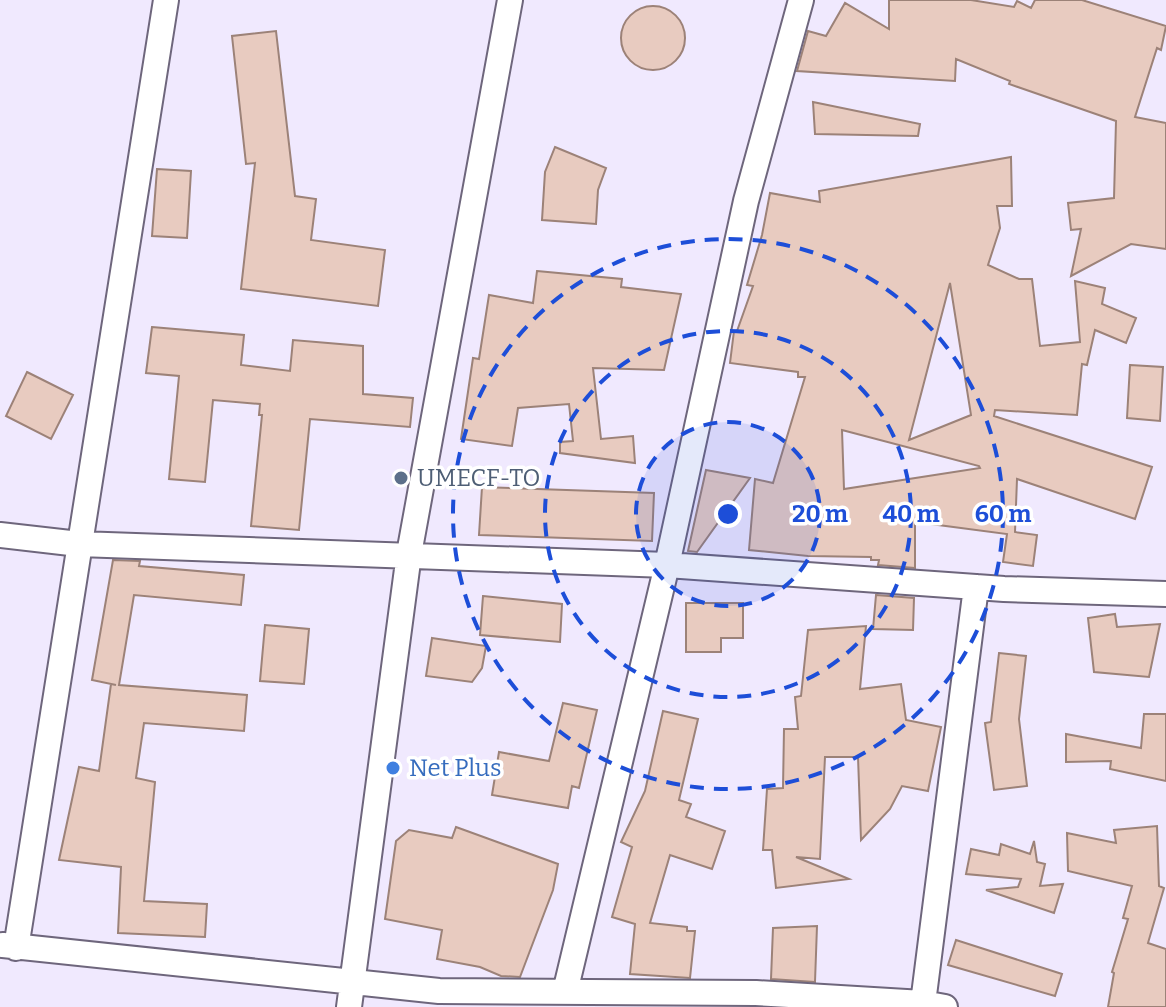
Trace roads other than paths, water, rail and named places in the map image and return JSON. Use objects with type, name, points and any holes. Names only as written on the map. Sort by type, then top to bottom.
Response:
[{"type":"street","points":[[166,0],[79,544],[8,946],[351,995],[439,991],[756,993],[934,1005],[976,587]]},
{"type":"street","points":[[351,995],[409,554],[510,0]]},
{"type":"street","points":[[565,992],[667,565],[746,201],[801,0]]},
{"type":"street","points":[[0,535],[79,544],[667,565],[976,587],[1166,594]]},
{"type":"place","name":"UMECF-TO","points":[[401,478]]},
{"type":"place","name":"Net Plus","points":[[393,768]]}]
